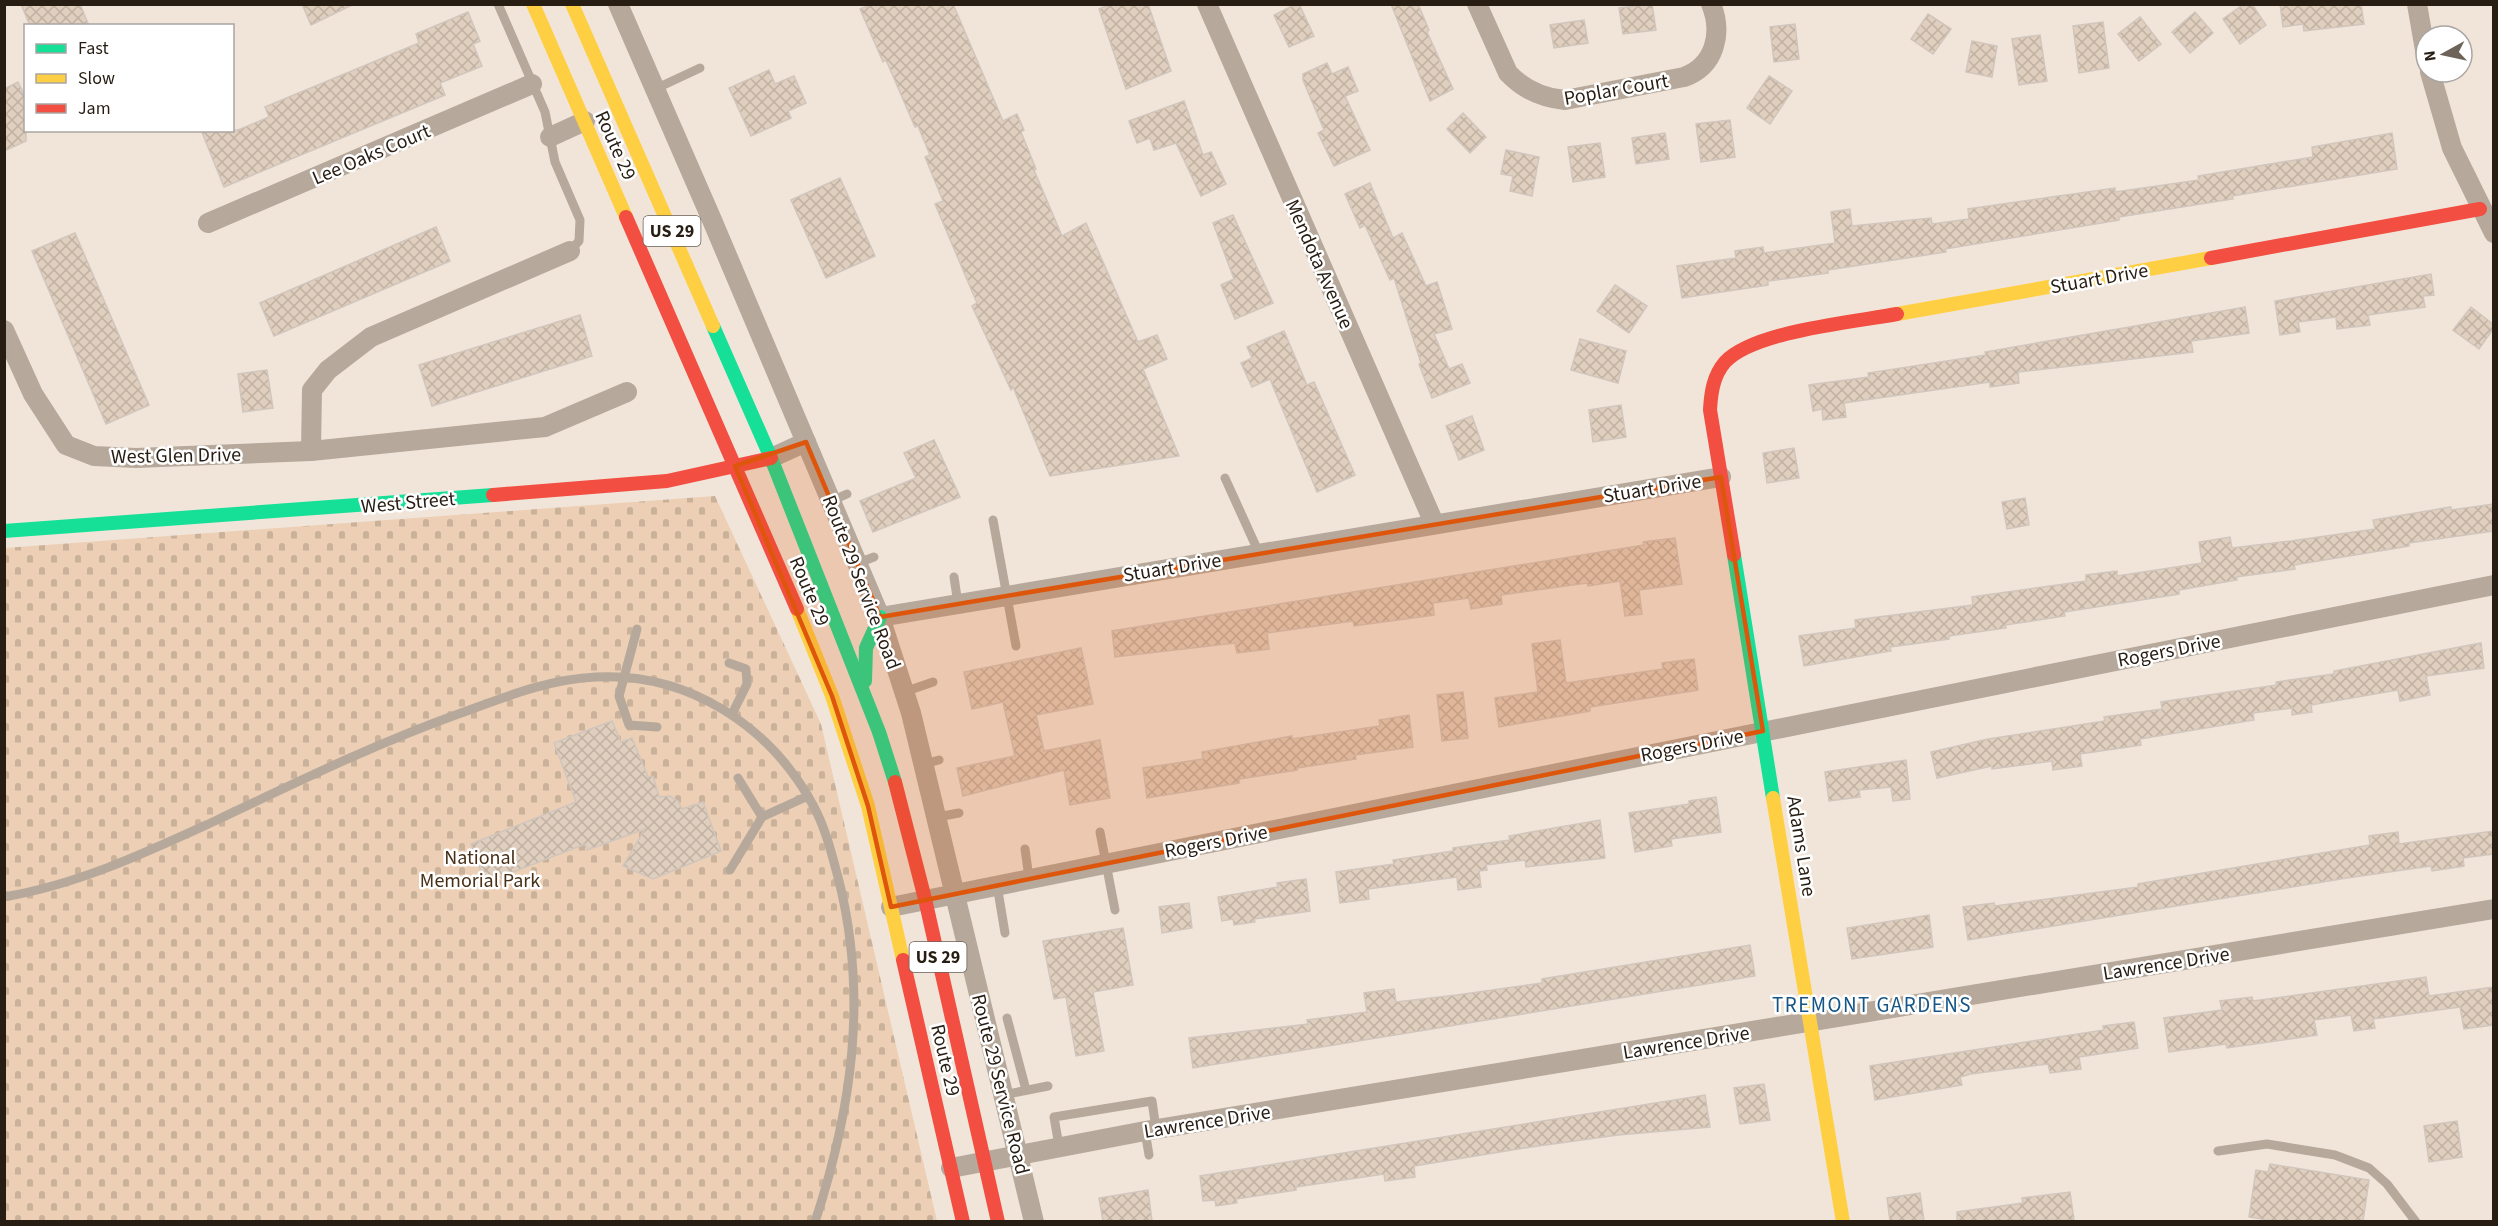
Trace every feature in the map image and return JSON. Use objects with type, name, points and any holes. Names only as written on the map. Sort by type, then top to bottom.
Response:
[{"type":"main road","name":"Route 29","points":[[533,4],[800,616],[832,696],[868,806],[963,1221]]},
{"type":"main road","name":"Route 29","points":[[572,4],[771,458],[866,695],[896,785],[925,899],[998,1221]]},
{"type":"main road","name":"Stuart Drive","points":[[1721,477],[1710,397],[1716,376],[1725,361],[1737,350],[1756,341],[2480,209]]},
{"type":"main road","name":"West Street","points":[[4,531],[667,481],[771,458]]},
{"type":"main road","name":"Adams Lane","points":[[1721,477],[1843,1221]]},
{"type":"main road","points":[[866,695],[862,658],[868,635],[880,617]]},
{"type":"street","name":"Route 29 Service Road","points":[[618,4],[806,442],[839,498],[866,560],[880,617],[904,692],[931,762],[937,817],[1034,1221]]},
{"type":"street","name":"Mendota Avenue","points":[[1207,4],[1434,524]]},
{"type":"street","name":"Poplar Court","points":[[1477,4],[1508,73],[1515,81],[1546,99],[1565,100],[1684,77],[1701,68],[1709,59],[1716,41],[1716,21],[1711,4]]},
{"type":"street","points":[[2417,4],[2420,24]]},
{"type":"street","name":"Lee Oaks Court","points":[[208,223],[532,84]]},
{"type":"street","points":[[2433,84],[2452,148],[2493,233]]},
{"type":"street","points":[[550,137],[585,121]]},
{"type":"street","points":[[311,451],[312,390],[328,370],[371,337],[570,251]]},
{"type":"street","name":"West Glen Drive","points":[[4,330],[33,394],[66,445],[94,456],[136,458],[311,451],[545,427],[627,392]]},
{"type":"street","name":"West Street","points":[[771,458],[806,442]]},
{"type":"street","name":"Stuart Drive","points":[[880,617],[1258,552],[1721,477]]},
{"type":"street","name":"Rogers Drive","points":[[891,907],[2493,585]]},
{"type":"street","name":"Lawrence Drive","points":[[951,1168],[1151,1130],[2493,909]]},
{"type":"lane","points":[[498,4],[544,112],[555,162],[580,220],[579,241],[570,251]]},
{"type":"lane","points":[[655,89],[700,68]]},
{"type":"lane","points":[[1225,478],[1258,552]]},
{"type":"lane","points":[[993,520],[1016,646]]},
{"type":"lane","points":[[954,577],[958,604]]},
{"type":"lane","points":[[638,629],[619,696],[629,725],[657,727]]},
{"type":"lane","points":[[729,663],[746,669],[747,684],[732,714]]},
{"type":"lane","points":[[4,897],[83,878],[132,859],[364,751],[497,700],[565,680],[598,676],[676,687],[732,714],[760,735],[783,759],[808,796],[831,848],[847,915],[854,969],[855,1010],[852,1069],[843,1120],[815,1221]]},
{"type":"lane","points":[[904,692],[933,682]]},
{"type":"lane","points":[[738,778],[762,817]]},
{"type":"lane","points":[[729,870],[762,817],[808,796]]},
{"type":"lane","points":[[937,817],[959,813]]},
{"type":"lane","points":[[1101,832],[1115,910]]},
{"type":"lane","points":[[1025,849],[1029,878]]},
{"type":"lane","points":[[997,885],[1005,933]]},
{"type":"lane","points":[[1007,1018],[1026,1090]]},
{"type":"lane","points":[[1003,1095],[1047,1086]]},
{"type":"lane","points":[[1059,1146],[1054,1117],[1152,1101],[1149,1155]]},
{"type":"lane","points":[[2218,1151],[2267,1144],[2336,1155],[2369,1168],[2387,1184],[2416,1221]]},
{"type":"highlighted area","points":[[806,442],[880,617],[1721,477],[1763,731],[891,907],[868,806],[832,696],[735,466]]},
{"type":"green space","name":"National Memorial Park","points":[[715,496],[821,724],[937,1221],[5,1222],[5,548]]},
{"type":"building","points":[[21,4],[80,4],[88,24],[29,24]]},
{"type":"building","points":[[302,4],[354,4],[311,25]]},
{"type":"building","points":[[873,4],[953,4],[1003,121],[1017,114],[1024,130],[1021,132],[1036,169],[1034,170],[1062,236],[1086,223],[1138,342],[1157,335],[1167,359],[1143,369],[1179,456],[1050,476],[1013,387],[1011,390],[972,306],[977,303],[935,204],[943,201],[925,157],[930,155],[918,126],[915,127],[886,60],[883,62],[860,9]]},
{"type":"building","points":[[1111,4],[1148,4],[1171,71],[1126,89],[1099,9]]},
{"type":"building","points":[[1299,4],[1314,36],[1289,47],[1274,15]]},
{"type":"building","points":[[1391,4],[1418,4],[1429,30],[1427,32],[1453,89],[1430,101]]},
{"type":"building","points":[[1652,4],[1656,30],[1623,34],[1619,8]]},
{"type":"building","points":[[2244,4],[2252,4],[2266,25],[2240,44],[2223,19]]},
{"type":"building","points":[[2280,4],[2361,4],[2364,24],[2304,31],[2303,24],[2283,27]]},
{"type":"building","points":[[468,12],[480,41],[473,44],[482,66],[440,83],[445,95],[224,187],[202,132],[234,132],[234,130],[269,117],[265,107],[419,43],[416,34]]},
{"type":"building","points":[[2195,12],[2213,33],[2190,53],[2172,32]]},
{"type":"building","points":[[1928,14],[1951,29],[1933,54],[1911,39]]},
{"type":"building","points":[[2140,17],[2161,44],[2139,61],[2118,34]]},
{"type":"building","points":[[1584,20],[1588,43],[1554,48],[1550,25]]},
{"type":"building","points":[[2103,22],[2109,68],[2079,73],[2073,26]]},
{"type":"building","points":[[1795,24],[1799,59],[1774,62],[1770,27]]},
{"type":"building","points":[[2040,35],[2047,81],[2019,85],[2012,39]]},
{"type":"building","points":[[1972,41],[1997,46],[1992,77],[1966,72]]},
{"type":"building","points":[[1327,63],[1332,74],[1348,67],[1358,91],[1345,96],[1370,150],[1334,166],[1318,133],[1324,130],[1303,80],[1303,74]]},
{"type":"building","points":[[769,70],[775,84],[794,76],[806,103],[788,111],[791,118],[751,136],[729,88]]},
{"type":"building","points":[[1769,76],[1792,91],[1770,124],[1747,108]]},
{"type":"building","points":[[18,82],[24,94],[26,141],[4,151],[4,89]]},
{"type":"building","points":[[1184,101],[1203,155],[1211,152],[1226,184],[1201,196],[1176,143],[1154,150],[1150,138],[1137,143],[1129,121]]},
{"type":"building","points":[[1463,113],[1486,137],[1470,153],[1447,129]]},
{"type":"building","points":[[1730,120],[1735,157],[1701,162],[1696,124]]},
{"type":"building","points":[[1665,133],[1669,159],[1636,164],[1632,138]]},
{"type":"building","points":[[2392,133],[2397,169],[2232,196],[2233,199],[2119,217],[2119,220],[1945,249],[1946,252],[1828,270],[1828,273],[1768,281],[1768,285],[1682,298],[1677,266],[1736,258],[1735,251],[1763,247],[1764,253],[1835,243],[1831,212],[1850,209],[1852,226],[1931,218],[1932,224],[1969,219],[1968,209],[2115,188],[2115,192],[2199,180],[2198,176],[2313,157],[2312,147]]},
{"type":"building","points":[[1600,143],[1605,177],[1573,182],[1568,147]]},
{"type":"building","points":[[1506,150],[1539,157],[1532,196],[1510,191],[1513,176],[1501,174]]},
{"type":"building","points":[[840,178],[875,256],[826,278],[791,200]]},
{"type":"building","points":[[1370,183],[1393,238],[1402,233],[1426,286],[1437,282],[1452,329],[1434,334],[1449,369],[1462,364],[1470,383],[1432,398],[1419,364],[1421,363],[1394,278],[1390,280],[1365,225],[1360,228],[1345,194]]},
{"type":"building","points":[[1233,215],[1273,303],[1235,319],[1221,285],[1234,279],[1213,223]]},
{"type":"building","points":[[436,227],[450,261],[274,336],[260,303]]},
{"type":"building","points":[[75,233],[149,405],[106,424],[32,251]]},
{"type":"building","points":[[2431,274],[2434,295],[2423,296],[2425,307],[2368,315],[2370,325],[2337,329],[2336,317],[2298,322],[2300,332],[2280,335],[2275,301]]},
{"type":"building","points":[[1615,285],[1647,306],[1629,333],[1597,311]]},
{"type":"building","points":[[2245,307],[2249,333],[2191,341],[2193,352],[2018,372],[2019,383],[1990,387],[1990,382],[1844,403],[1846,417],[1823,420],[1822,409],[1813,411],[1809,385],[1869,377],[1868,373],[1986,355],[1985,352]]},
{"type":"building","points":[[2471,307],[2493,324],[2493,329],[2479,349],[2453,330]]},
{"type":"building","points":[[580,315],[592,356],[432,406],[419,365]]},
{"type":"building","points":[[1284,331],[1307,385],[1314,382],[1355,475],[1317,492],[1270,379],[1252,387],[1241,363],[1252,358],[1247,347]]},
{"type":"building","points":[[1580,339],[1626,351],[1618,383],[1571,370]]},
{"type":"building","points":[[267,370],[273,408],[243,412],[238,374]]},
{"type":"building","points":[[1621,405],[1626,437],[1593,442],[1589,410]]},
{"type":"building","points":[[1472,416],[1484,450],[1459,460],[1446,426]]},
{"type":"building","points":[[934,440],[960,497],[873,532],[860,501],[916,478],[904,453]]},
{"type":"building","points":[[1794,448],[1799,478],[1767,483],[1763,453]]},
{"type":"building","points":[[2025,498],[2029,525],[2007,529],[2002,502]]},
{"type":"building","points":[[2493,504],[2493,531],[2409,543],[2409,546],[2294,565],[2295,569],[2236,577],[2237,580],[2179,590],[2179,594],[2064,612],[2065,616],[2005,625],[2006,628],[1949,636],[1949,639],[1890,647],[1891,651],[1804,666],[1799,636],[1856,628],[1855,620],[1973,605],[1972,597],[2086,581],[2086,575],[2117,571],[2117,576],[2202,563],[2199,542],[2230,537],[2232,548],[2291,541],[2375,529],[2373,520],[2451,507],[2451,510]]},
{"type":"building","points":[[1675,538],[1682,584],[1639,590],[1642,614],[1625,616],[1620,581],[1588,586],[1587,583],[1501,595],[1502,604],[1471,609],[1469,598],[1433,603],[1434,615],[1354,626],[1353,621],[1267,633],[1269,649],[1237,653],[1235,643],[1115,657],[1112,631],[1644,545],[1643,542]]},
{"type":"building","points":[[1560,640],[1566,683],[1663,669],[1662,663],[1694,659],[1698,690],[1590,707],[1590,711],[1499,727],[1495,698],[1538,692],[1532,644]]},
{"type":"building","points":[[2481,643],[2484,668],[2426,676],[2430,695],[2400,701],[2398,690],[2311,705],[2312,712],[2292,715],[2292,708],[2253,713],[2254,720],[2140,739],[2141,745],[2080,754],[2082,766],[2053,770],[2052,761],[1992,769],[1992,766],[1937,778],[1931,752],[1988,739],[2105,721],[2104,717],[2162,709],[2161,702],[2277,685],[2276,682],[2334,674],[2334,671]]},
{"type":"building","points":[[1081,648],[1093,704],[1036,715],[1044,751],[1100,740],[1110,798],[1070,805],[1064,770],[963,796],[957,768],[1015,756],[1003,702],[972,709],[964,672]]},
{"type":"building","points":[[1463,692],[1468,738],[1442,741],[1437,695]]},
{"type":"building","points":[[1409,715],[1413,747],[1355,755],[1356,759],[1239,779],[1239,783],[1147,798],[1143,768],[1203,759],[1202,752],[1292,736],[1292,739],[1380,726],[1379,720]]},
{"type":"building","points":[[612,721],[621,742],[632,738],[648,777],[653,776],[659,797],[670,796],[678,801],[682,809],[703,802],[721,851],[653,879],[623,866],[645,829],[587,850],[585,844],[485,883],[471,844],[576,802],[554,743]]},
{"type":"building","points":[[1906,760],[1910,799],[1893,801],[1891,787],[1859,790],[1860,797],[1829,801],[1825,772]]},
{"type":"building","points":[[1716,797],[1721,832],[1671,839],[1672,846],[1635,852],[1629,813],[1689,804],[1689,801]]},
{"type":"building","points":[[1600,820],[1605,858],[1526,867],[1525,860],[1486,865],[1487,870],[1479,871],[1481,887],[1458,890],[1457,877],[1368,889],[1369,899],[1340,903],[1336,872],[1394,864],[1393,860],[1510,840],[1509,836]]},
{"type":"building","points":[[2493,831],[2493,854],[2463,858],[2464,866],[2432,871],[2431,866],[2347,878],[1968,940],[1963,907],[1994,903],[1995,906],[2138,887],[2138,884],[2370,845],[2369,836],[2398,832],[2399,844]]},
{"type":"building","points":[[1306,879],[1310,911],[1254,919],[1255,922],[1234,925],[1233,919],[1222,921],[1218,897],[1278,887],[1277,883]]},
{"type":"building","points":[[1189,903],[1192,928],[1162,933],[1159,907]]},
{"type":"building","points":[[1929,915],[1933,947],[1852,959],[1847,928]]},
{"type":"building","points":[[1123,928],[1133,985],[1093,992],[1104,1051],[1076,1056],[1066,997],[1054,999],[1043,941]]},
{"type":"building","points":[[1750,945],[1755,976],[1193,1068],[1189,1038],[1308,1024],[1307,1020],[1367,1012],[1364,993],[1394,989],[1396,1002],[1457,995],[1542,983],[1542,979]]},
{"type":"building","points":[[2426,977],[2429,996],[2493,987],[2493,1025],[2464,1029],[2460,1007],[2373,1019],[2375,1028],[2354,1031],[2351,1015],[2314,1020],[2317,1035],[2227,1048],[2226,1044],[2169,1052],[2164,1018],[2222,1010],[2220,1001],[2252,997],[2253,1001]]},
{"type":"building","points":[[2134,1022],[2138,1048],[2079,1057],[2081,1069],[2050,1073],[2048,1064],[1971,1074],[1960,1077],[1962,1085],[1875,1100],[1870,1066],[2104,1030],[2103,1026]]},
{"type":"building","points":[[1764,1084],[1770,1120],[1740,1124],[1734,1088]]},
{"type":"building","points":[[1705,1095],[1710,1127],[1618,1135],[1531,1147],[1414,1166],[1415,1177],[1385,1181],[1384,1174],[1296,1187],[1296,1190],[1236,1199],[1237,1203],[1216,1206],[1215,1200],[1203,1201],[1200,1176]]},
{"type":"building","points":[[2457,1121],[2462,1157],[2429,1162],[2424,1126]]},
{"type":"building","points":[[2270,1164],[2369,1180],[2363,1221],[2273,1221],[2249,1217],[2256,1170],[2268,1172]]},
{"type":"building","points":[[1148,1190],[1152,1221],[1103,1221],[1099,1198]]},
{"type":"building","points":[[2070,1192],[2074,1220],[1957,1221],[1957,1212],[2023,1203],[2022,1198]]},
{"type":"building","points":[[1920,1193],[1924,1221],[1890,1221],[1887,1198]]},
{"type":"traffic: fast","points":[[713,326],[771,458],[879,732],[895,782]]},
{"type":"traffic: fast","points":[[4,531],[493,495]]},
{"type":"traffic: fast","points":[[1734,555],[1773,798]]},
{"type":"traffic: fast","points":[[865,681],[866,648],[880,617]]},
{"type":"traffic: slow","points":[[533,4],[626,217]]},
{"type":"traffic: slow","points":[[572,4],[713,326]]},
{"type":"traffic: slow","points":[[1897,314],[2211,258]]},
{"type":"traffic: slow","points":[[797,609],[832,696],[868,806],[903,960]]},
{"type":"traffic: slow","points":[[1773,798],[1843,1222]]},
{"type":"traffic: jam","points":[[2211,258],[2480,209]]},
{"type":"traffic: jam","points":[[626,217],[797,609]]},
{"type":"traffic: jam","points":[[1734,555],[1710,410],[1713,385],[1721,367],[1739,351],[1781,335],[1897,314]]},
{"type":"traffic: jam","points":[[493,495],[667,481],[771,458]]},
{"type":"traffic: jam","points":[[895,782],[925,899],[998,1222]]},
{"type":"traffic: jam","points":[[903,960],[963,1222]]},
{"type":"district","name":"TREMONT GARDENS","points":[[1872,1005]]}]
